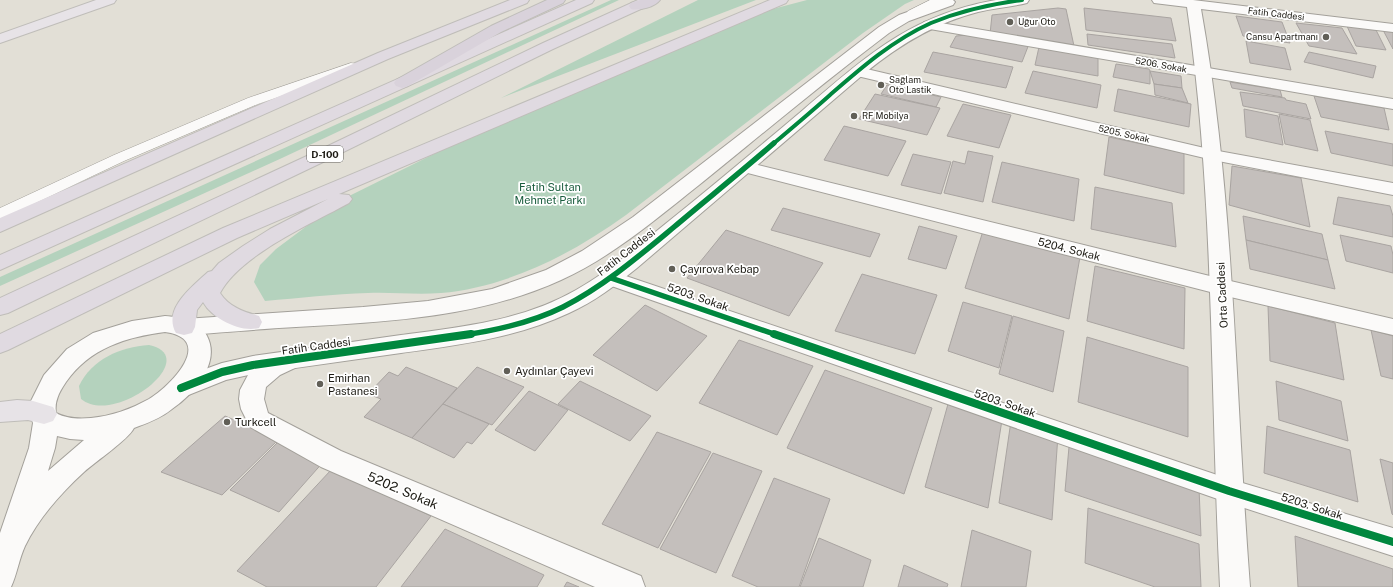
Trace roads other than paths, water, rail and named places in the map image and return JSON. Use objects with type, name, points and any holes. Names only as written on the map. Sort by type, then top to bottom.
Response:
[{"type":"highway","points":[[0,226],[383,56],[522,0]]},
{"type":"highway","points":[[402,83],[496,29],[558,0]]},
{"type":"highway","points":[[0,263],[587,0]]},
{"type":"highway","points":[[643,3],[653,0]]},
{"type":"highway","points":[[0,344],[230,233],[781,0]]},
{"type":"highway","name":"D-100","points":[[0,307],[548,46],[643,3]]},
{"type":"highway","points":[[184,327],[186,310],[195,296],[227,268],[277,234],[477,128]]},
{"type":"highway","points":[[227,268],[216,280],[209,293],[214,303],[225,313],[251,322]]},
{"type":"main road","points":[[0,39],[109,0]]},
{"type":"main road","points":[[0,27],[48,22]]},
{"type":"main road","points":[[0,412],[22,409],[35,410],[44,414]]},
{"type":"street","points":[[975,0],[982,4],[996,4]]},
{"type":"street","name":"Fatih Caddesi","points":[[181,388],[222,372],[253,365],[464,336],[495,330],[559,309],[582,297],[612,278],[858,72],[902,38],[928,25],[948,4],[996,4],[1022,0]]},
{"type":"street","name":"Fatih Caddesi","points":[[1159,0],[1393,28]]},
{"type":"street","points":[[1232,0],[1393,19]]},
{"type":"street","points":[[0,578],[14,538],[46,433],[43,406],[44,398],[53,381],[73,358],[91,345],[124,330],[144,326],[165,324],[184,327],[403,312],[466,302],[508,291],[554,274],[579,262],[638,222],[891,25],[948,4]]},
{"type":"street","name":"Orta Caddesi","points":[[1193,4],[1213,155],[1222,287],[1229,491],[1235,587]]},
{"type":"street","name":"5206. Sokak","points":[[928,25],[1203,73],[1393,104]]},
{"type":"street","name":"5205. Sokak","points":[[858,72],[1213,155],[1393,189]]},
{"type":"street","points":[[742,142],[740,150],[743,156],[749,157],[766,150]]},
{"type":"street","points":[[742,142],[738,149],[740,162],[746,167]]},
{"type":"street","name":"5204. Sokak","points":[[700,175],[727,168],[746,167],[1222,287],[1393,327]]},
{"type":"street","points":[[700,175],[721,172],[725,179],[724,184],[720,189]]},
{"type":"street","name":"5203. Sokak","points":[[612,278],[1229,491],[1393,542]]},
{"type":"street","points":[[14,538],[28,515],[46,491],[66,470],[109,436],[142,414],[164,402],[181,388],[194,373],[200,358],[200,344],[193,334],[184,327]]},
{"type":"street","points":[[259,420],[252,408],[251,400],[256,382],[261,375],[271,367],[294,359]]},
{"type":"street","name":"5202. Sokak","points":[[222,372],[240,374],[242,384],[239,401],[240,405],[259,420],[331,459],[630,587]]},
{"type":"street","points":[[44,414],[47,420],[59,425],[82,430],[100,429],[142,414]]},
{"type":"lane","points":[[0,215],[47,191],[112,161],[253,101],[383,56]]},
{"type":"place","name":"Uğur Oto","points":[[1010,22]]},
{"type":"place","name":"Cansu Apartmanı","points":[[1326,37]]},
{"type":"place","name":"Sağlam Oto Lastik","points":[[881,85]]},
{"type":"place","name":"RF Mobilya","points":[[854,116]]},
{"type":"place","name":"Çayırova Kebap","points":[[672,269]]},
{"type":"place","name":"Aydınlar Çayevi","points":[[507,371]]},
{"type":"place","name":"Emirhan Pastanesi","points":[[320,384]]},
{"type":"place","name":"Turkcell","points":[[227,422]]},
{"type":"park label","name":"Fatih Sultan Mehmet Parkı","points":[[550,193]]}]
